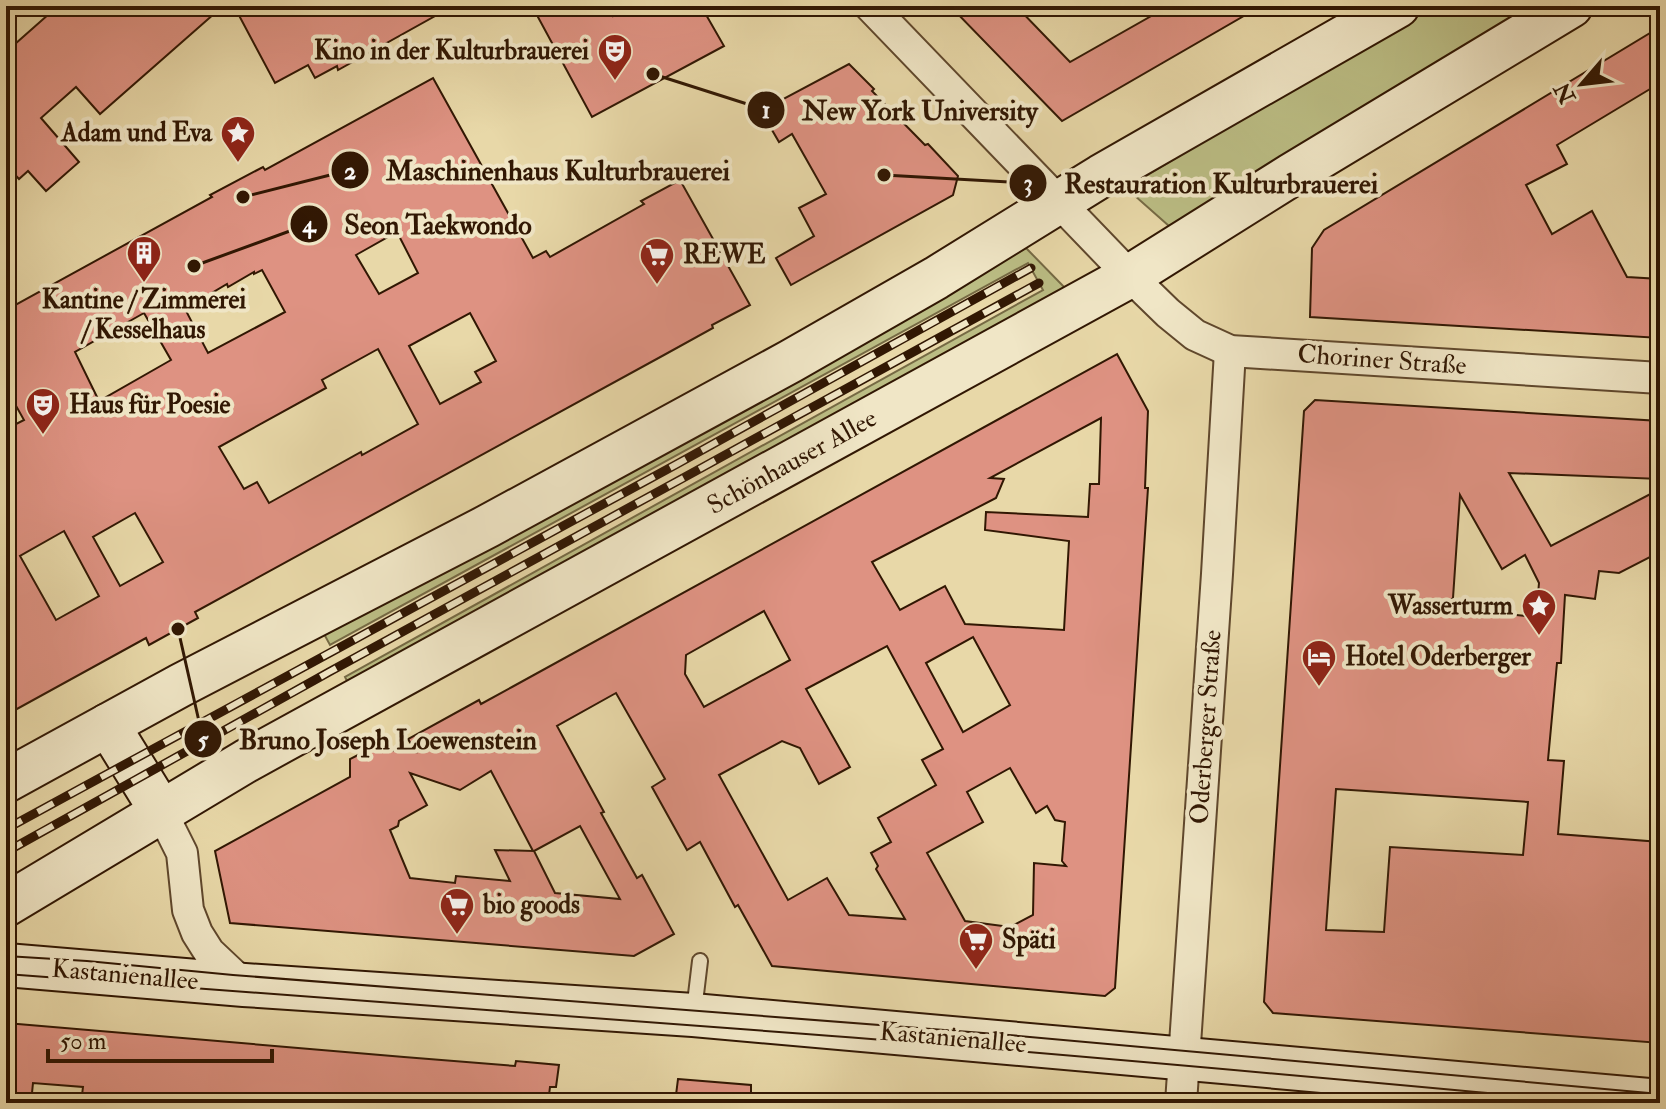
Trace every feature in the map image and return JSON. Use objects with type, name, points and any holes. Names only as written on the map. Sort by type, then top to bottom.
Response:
[{"type":"main road","points":[[6,781],[181,685],[488,526],[791,361],[936,278],[1101,176],[1398,6]]},
{"type":"main road","name":"Schönhauser Allee","points":[[6,905],[253,757],[1130,276],[1571,6]]},
{"type":"main road","points":[[108,725],[161,811]]},
{"type":"main road","name":"Kastanienallee","points":[[6,965],[244,985],[693,1015],[1660,1101]]},
{"type":"street","name":"Choriner Straße","points":[[870,6],[1130,276],[1195,335],[1230,351],[1660,378]]},
{"type":"street","name":"Oderberger Straße","points":[[1181,1103],[1230,351]]},
{"type":"street","name":"Kastanienallee","points":[[161,811],[182,853],[188,910],[197,933],[209,952],[244,985]]},
{"type":"lane","points":[[693,1015],[700,961]]},
{"type":"green space","points":[[1429,6],[1539,6],[1169,226],[1126,188]]},
{"type":"green space","points":[[1026,248],[1068,291],[350,687],[345,677],[1043,290],[1028,263],[330,645],[324,634]]},
{"type":"building","points":[[58,6],[223,6],[100,114],[76,87],[41,118],[79,162],[46,191],[28,171],[19,179],[6,165],[6,52]]},
{"type":"building","points":[[234,6],[453,6],[338,70],[337,66],[315,78],[308,65],[275,83]]},
{"type":"building","name":"Kino in der Kulturbrauerei","points":[[532,6],[608,6],[613,16],[631,6],[701,6],[724,46],[592,117]]},
{"type":"building","points":[[950,6],[1016,6],[1070,62],[1169,6],[1261,6],[1062,121]]},
{"type":"building","points":[[1660,27],[1660,83],[1557,145],[1567,164],[1526,185],[1552,234],[1592,211],[1627,277],[1660,279],[1660,338],[1310,317],[1312,248],[1324,230]]},
{"type":"building","points":[[849,64],[958,176],[953,195],[791,285],[776,258],[814,236],[799,208],[826,194],[792,134],[779,142],[761,111]]},
{"type":"building","points":[[433,78],[533,258],[546,251],[550,257],[680,180],[750,305],[195,612],[198,618],[149,645],[146,638],[6,715],[6,429],[24,420],[6,388],[6,310],[212,197],[210,195],[263,167],[265,170]],"holes":[[[397,232],[418,273],[379,294],[356,255]],[[262,270],[285,312],[208,353],[185,309]],[[144,313],[171,360],[99,401],[75,352]],[[470,313],[496,361],[475,372],[481,382],[440,404],[409,346]],[[378,349],[418,424],[269,503],[257,482],[244,489],[219,447],[326,388],[322,380]],[[135,513],[163,562],[120,586],[93,537]],[[64,531],[99,596],[56,620],[20,556]]]},
{"type":"building","points":[[1117,354],[1148,411],[1145,488],[1148,488],[1115,988],[1105,996],[772,966],[700,842],[687,850],[652,787],[665,779],[616,693],[557,726],[637,878],[642,875],[674,934],[634,956],[230,923],[215,851],[350,777],[350,759],[360,754],[361,748],[416,752],[408,739],[479,700],[481,704]],"holes":[[[1101,418],[1099,484],[1090,484],[1088,517],[986,512],[985,530],[1069,541],[1064,630],[965,624],[945,586],[900,610],[872,562],[996,498],[1004,479],[990,478]],[[764,611],[790,660],[704,707],[685,674],[686,655]],[[973,637],[1010,705],[963,732],[926,663]],[[887,646],[943,749],[922,760],[936,785],[878,818],[891,842],[871,853],[878,866],[876,869],[905,919],[849,915],[827,878],[788,900],[719,775],[782,741],[800,748],[819,784],[850,767],[806,689]],[[1010,768],[1036,813],[1047,806],[1055,820],[1065,822],[1062,861],[1066,866],[1034,863],[1033,915],[1010,927],[965,921],[927,853],[983,822],[967,792]],[[491,771],[533,851],[495,850],[510,881],[456,876],[455,883],[410,878],[390,830],[398,826],[399,821],[427,805],[410,773],[460,790]],[[580,826],[620,899],[555,893],[534,851]]]},
{"type":"building","points":[[1315,400],[1660,421],[1660,479],[1509,473],[1551,546],[1660,489],[1660,552],[1619,573],[1599,571],[1595,599],[1565,595],[1561,663],[1557,663],[1548,760],[1564,761],[1558,834],[1660,842],[1660,1043],[1273,1013],[1264,1002],[1304,411]],"holes":[[[1460,495],[1502,569],[1525,555],[1539,583],[1536,617],[1438,607],[1453,598]],[[1336,789],[1528,802],[1523,855],[1390,847],[1384,932],[1326,930]]]},
{"type":"building","points":[[6,1023],[515,1066],[516,1061],[559,1065],[556,1087],[550,1087],[548,1103],[162,1103],[162,1100],[106,1094],[106,1103],[81,1103],[83,1087],[33,1083],[31,1103],[6,1103]]},
{"type":"building","points":[[678,1079],[751,1085],[751,1103],[675,1103]]},
{"type":"tram line","points":[[6,956],[1009,1035],[1660,1094]]},
{"type":"tram line","points":[[6,974],[905,1042],[1597,1103]]},
{"type":"railway","points":[[6,829],[1031,268]]},
{"type":"railway","points":[[6,852],[1039,283]]},
{"type":"place","name":"New York University","points":[[653,74]]},
{"type":"place","name":"Kino in der Kulturbrauerei","points":[[615,82]]},
{"type":"place","name":"Adam und Eva","points":[[238,164]]},
{"type":"place","name":"Restauration Kulturbrauerei","points":[[884,175]]},
{"type":"place","name":"Maschinenhaus Kulturbrauerei","points":[[243,197]]},
{"type":"place","name":"Seon Taekwondo","points":[[194,266]]},
{"type":"place","name":"Kantine / Zimmerei / Kesselhaus","points":[[144,284]]},
{"type":"place","name":"REWE","points":[[657,286]]},
{"type":"place","name":"Haus für Poesie","points":[[43,436]]},
{"type":"place","name":"Bruno Joseph Loewenstein","points":[[178,629]]},
{"type":"place","name":"Wasserturm","points":[[1539,637]]},
{"type":"place","name":"Hotel Oderberger","points":[[1319,688]]},
{"type":"place","name":"bio goods","points":[[457,936]]},
{"type":"place","name":"Späti","points":[[976,971]]}]
